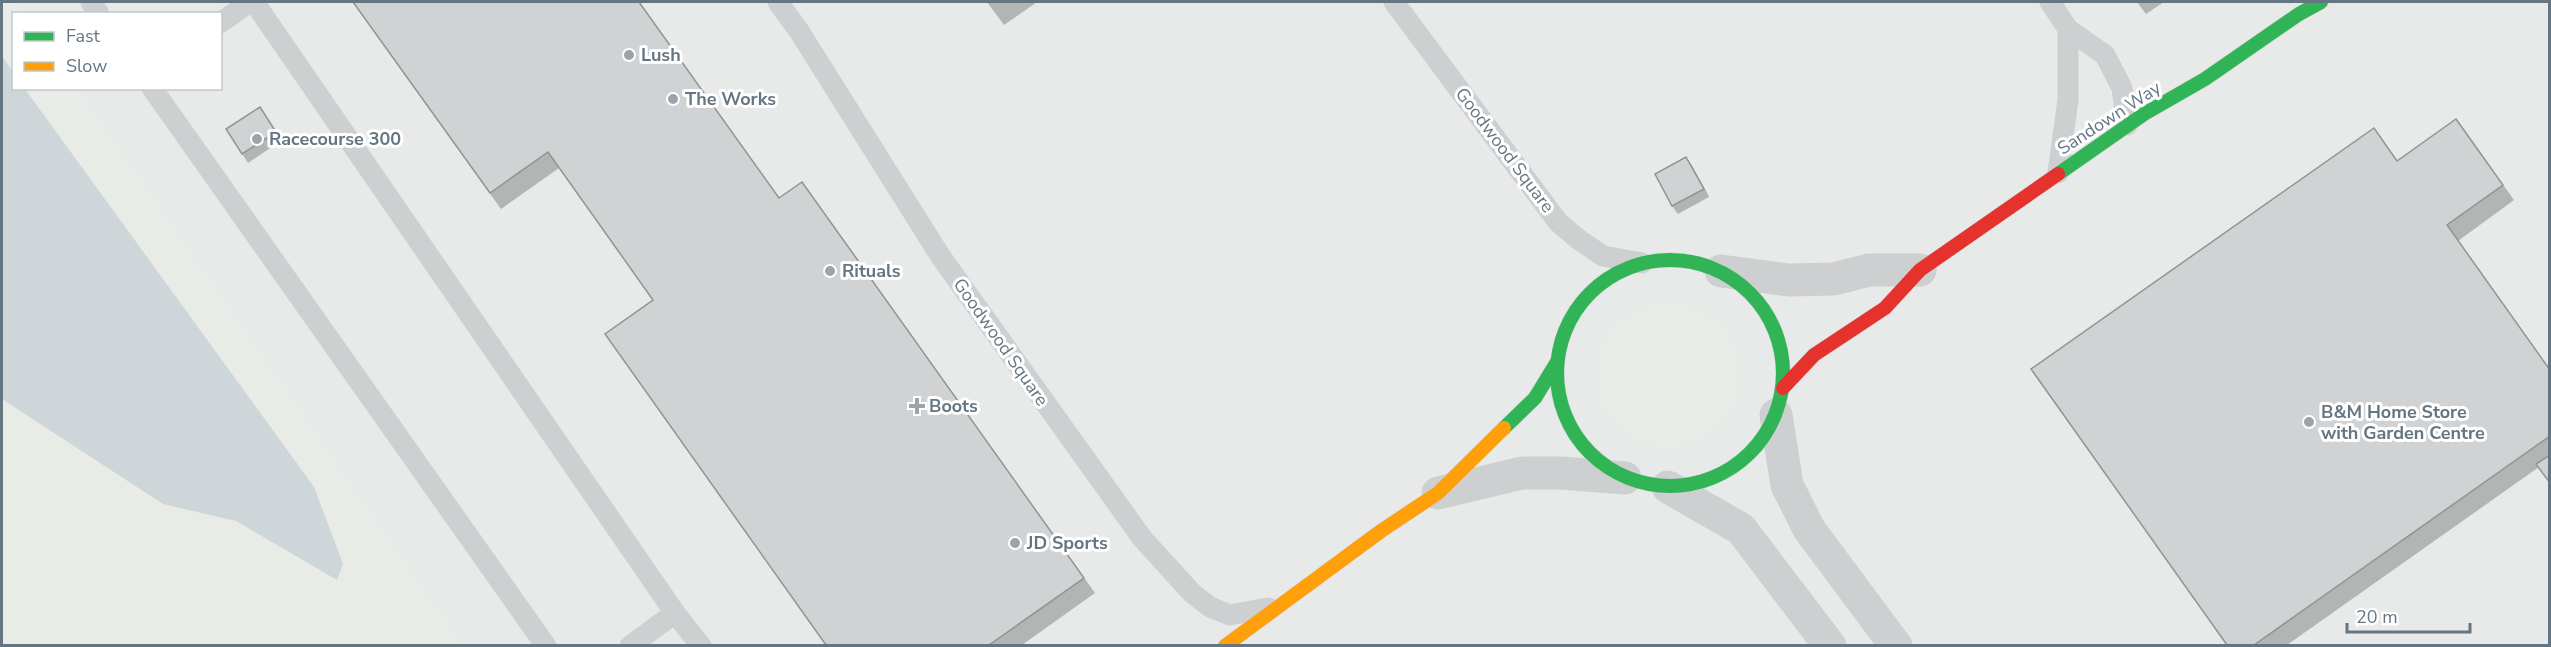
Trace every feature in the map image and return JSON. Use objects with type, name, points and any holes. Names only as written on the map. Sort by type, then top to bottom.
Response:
[{"type":"street","name":"Sandown Way","points":[[1625,478],[1668,487],[1702,483],[1734,468],[1759,445],[1780,401],[1815,355],[1885,308],[1920,270],[2127,125],[2205,79],[2299,14],[2321,2]]},
{"type":"street","points":[[1625,478],[1590,453],[1565,416],[1558,389],[1557,362],[1563,334],[1577,309],[1605,280],[1642,263],[1682,260],[1721,272],[1789,280],[1834,279],[1869,270],[1920,270]]},
{"type":"street","points":[[1721,272],[1758,300],[1780,341],[1780,401],[1787,485],[1809,529],[1896,645]]},
{"type":"street","points":[[1225,645],[1381,531],[1438,493],[1535,398],[1557,362]]},
{"type":"street","points":[[1438,493],[1522,473],[1625,478]]},
{"type":"street","points":[[1668,487],[1741,529],[1830,645]]},
{"type":"lane","points":[[222,22],[252,2],[675,613],[701,645]]},
{"type":"lane","name":"Goodwood Square","points":[[778,2],[799,31],[941,257],[1142,538],[1192,593],[1210,607],[1230,615],[1275,607]]},
{"type":"lane","name":"Goodwood Square","points":[[1394,2],[1558,222],[1604,256],[1642,263]]},
{"type":"lane","points":[[2050,2],[2068,29],[2105,55],[2122,88],[2127,125]]},
{"type":"lane","points":[[2058,173],[2068,100],[2068,29]]},
{"type":"lane","points":[[153,90],[546,645]]},
{"type":"lane","points":[[630,645],[675,613]]},
{"type":"shaded area","points":[[2,2],[16,2],[23,12],[12,12],[12,90],[77,90],[461,645],[2,645]]},
{"type":"shaded area","points":[[16,2],[2549,2],[2549,645],[461,645],[77,90],[222,90],[222,12],[23,12]]},
{"type":"shaded area","points":[[2,56],[12,71],[12,90],[26,90],[314,487],[343,564],[337,580],[236,521],[163,504],[2,399]]},
{"type":"shaded area","points":[[1668,302],[1682,303],[1696,308],[1709,314],[1720,323],[1729,334],[1735,347],[1740,361],[1740,389],[1735,403],[1729,416],[1720,427],[1709,436],[1696,442],[1682,447],[1668,448],[1654,447],[1640,442],[1627,436],[1616,427],[1607,416],[1601,403],[1596,389],[1595,375],[1596,361],[1601,347],[1607,334],[1616,323],[1627,314],[1640,308],[1654,303]]},
{"type":"building","points":[[353,2],[639,2],[779,198],[802,182],[1084,578],[989,645],[826,645],[605,334],[653,300],[548,152],[490,193]]},
{"type":"building","name":"Racecourse 300","points":[[260,107],[276,132],[242,154],[226,129]]},
{"type":"building","name":"B&M Home Store with Garden Centre","points":[[2456,119],[2503,185],[2447,225],[2550,370],[2550,436],[2254,645],[2227,645],[2031,369],[2374,128],[2397,161]]},
{"type":"building","points":[[1686,157],[1704,189],[1672,206],[1655,174]]},
{"type":"building","points":[[2550,455],[2550,483],[2536,464]]},
{"type":"traffic: fast","points":[[2058,174],[2144,114],[2205,79],[2299,14],[2321,2]]},
{"type":"traffic: fast","points":[[1670,260],[1703,265],[1713,269],[1733,279],[1750,293],[1764,310],[1774,330],[1778,340],[1783,373],[1778,406],[1774,416],[1764,436],[1750,453],[1733,467],[1713,477],[1703,481],[1670,486],[1637,481],[1627,477],[1607,467],[1590,453],[1576,436],[1566,416],[1562,406],[1557,373],[1562,340],[1566,330],[1576,310],[1590,293],[1607,279],[1627,269],[1637,265],[1670,260]]},
{"type":"traffic: fast","points":[[1504,428],[1535,398],[1557,362]]},
{"type":"traffic: slow","points":[[1225,646],[1381,531],[1438,493],[1504,428]]},
{"type":"traffic: jam","points":[[1783,388],[1814,355],[1885,308],[1920,270],[2058,174]]},
{"type":"place","name":"Lush","points":[[629,55]]},
{"type":"place","name":"The Works","points":[[673,99]]},
{"type":"place","name":"Racecourse 300","points":[[257,139]]},
{"type":"place","name":"Rituals","points":[[830,271]]},
{"type":"place","name":"Boots","points":[[917,406]]},
{"type":"place","name":"B&M Home Store with Garden Centre","points":[[2309,422]]},
{"type":"place","name":"JD Sports","points":[[1015,543]]}]
